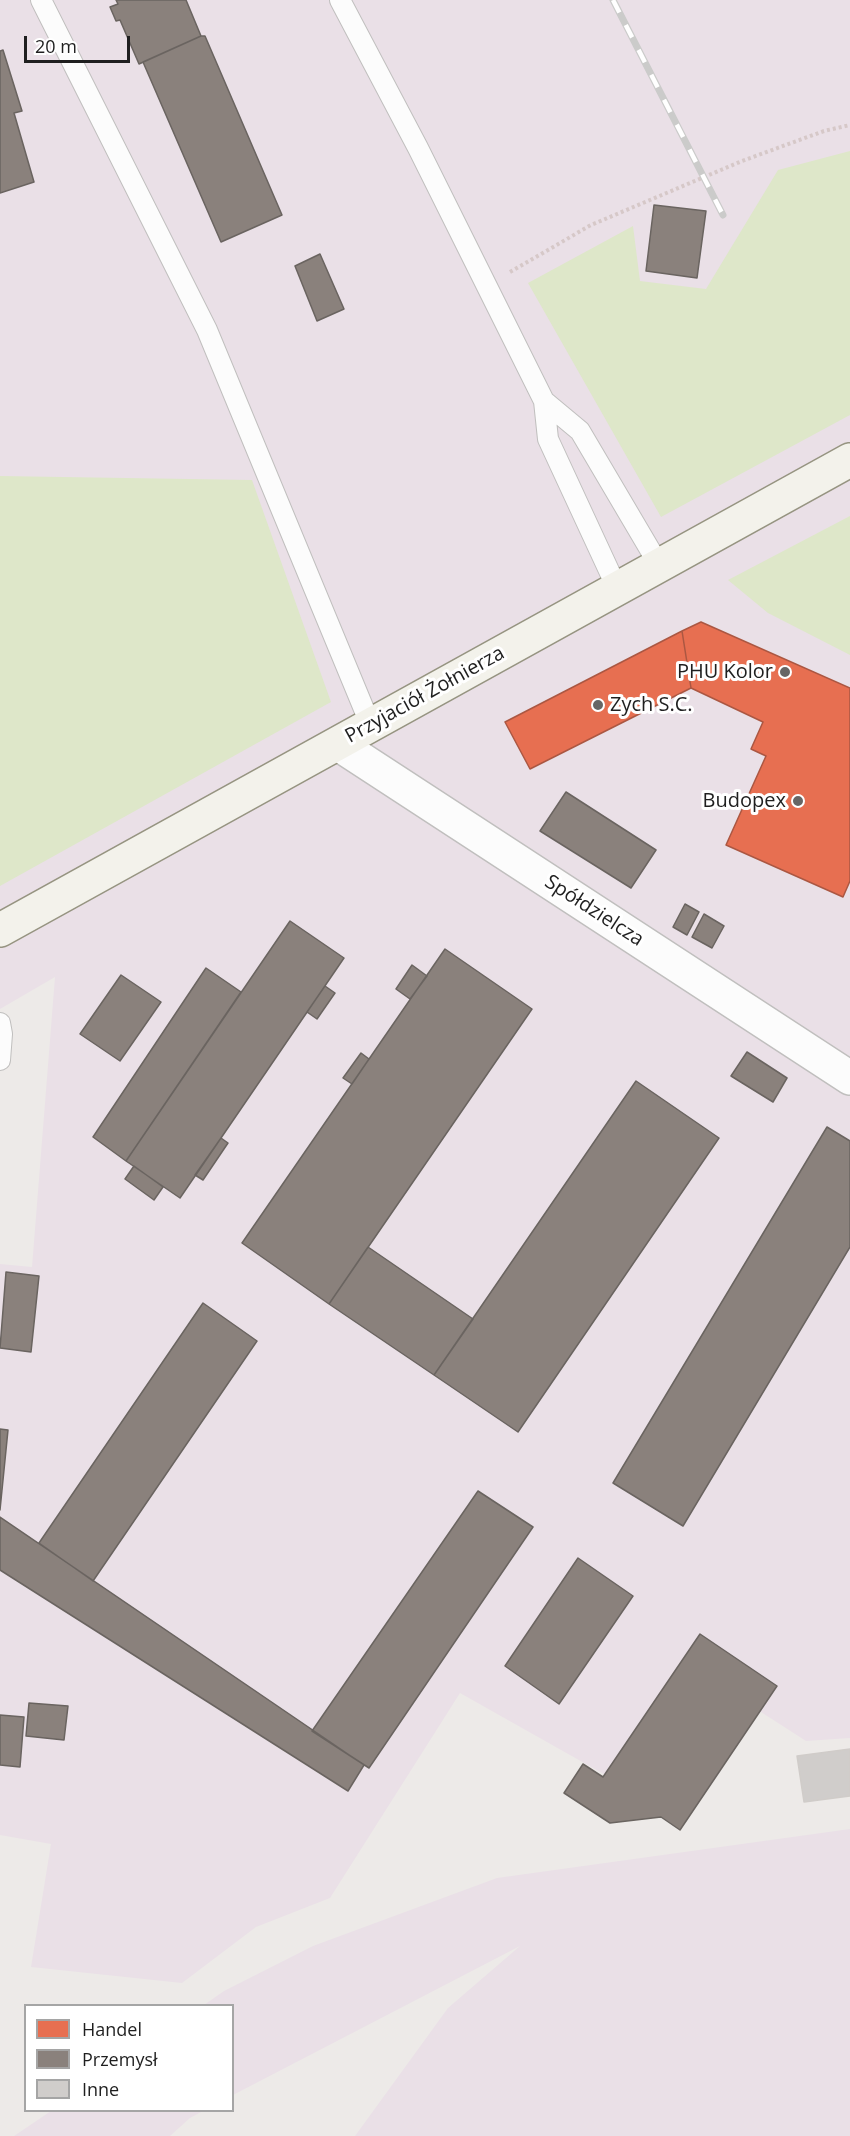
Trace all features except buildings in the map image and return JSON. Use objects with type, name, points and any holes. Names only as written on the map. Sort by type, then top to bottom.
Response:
[{"type":"main road","name":"Przyjaciół Żołnierza","points":[[0,930],[850,459]]},
{"type":"street","name":"Spółdzielcza","points":[[338,744],[850,1078]]},
{"type":"lane","points":[[41,0],[207,330],[371,726]]},
{"type":"lane","points":[[340,0],[418,148],[544,402],[548,439],[617,588]]},
{"type":"lane","points":[[544,402],[580,431],[659,565]]},
{"type":"lane","points":[[0,1023],[2,1034],[0,1060]]},
{"type":"path","points":[[486,286],[591,225],[742,161],[824,131],[850,125]]},
{"type":"shaded area","points":[[0,0],[850,0],[850,1738],[806,1741],[719,1685],[648,1799],[460,1693],[330,1898],[256,1927],[182,1983],[31,1967],[51,1844],[0,1835],[0,1264],[32,1267],[55,977],[0,1009]]},
{"type":"shaded area","points":[[850,1829],[850,2136],[355,2136],[448,2008],[520,1946],[234,2094],[234,2004],[205,2004],[224,1991],[313,1946],[497,1878]]},
{"type":"shaded area","points":[[50,2112],[201,2112],[190,2118],[170,2136],[14,2136]]},
{"type":"green space","points":[[850,151],[850,415],[661,517],[528,283],[633,226],[640,281],[706,289],[778,170]]},
{"type":"green space","points":[[0,476],[252,480],[331,702],[0,886]]},
{"type":"green space","points":[[850,516],[850,655],[768,613],[728,580]]},
{"type":"railway","points":[[613,0],[723,215]]},
{"type":"place","name":"PHU Kolor","points":[[785,672]]},
{"type":"place","name":"Zych S.C.","points":[[598,705]]},
{"type":"place","name":"Budopex","points":[[798,801]]}]
